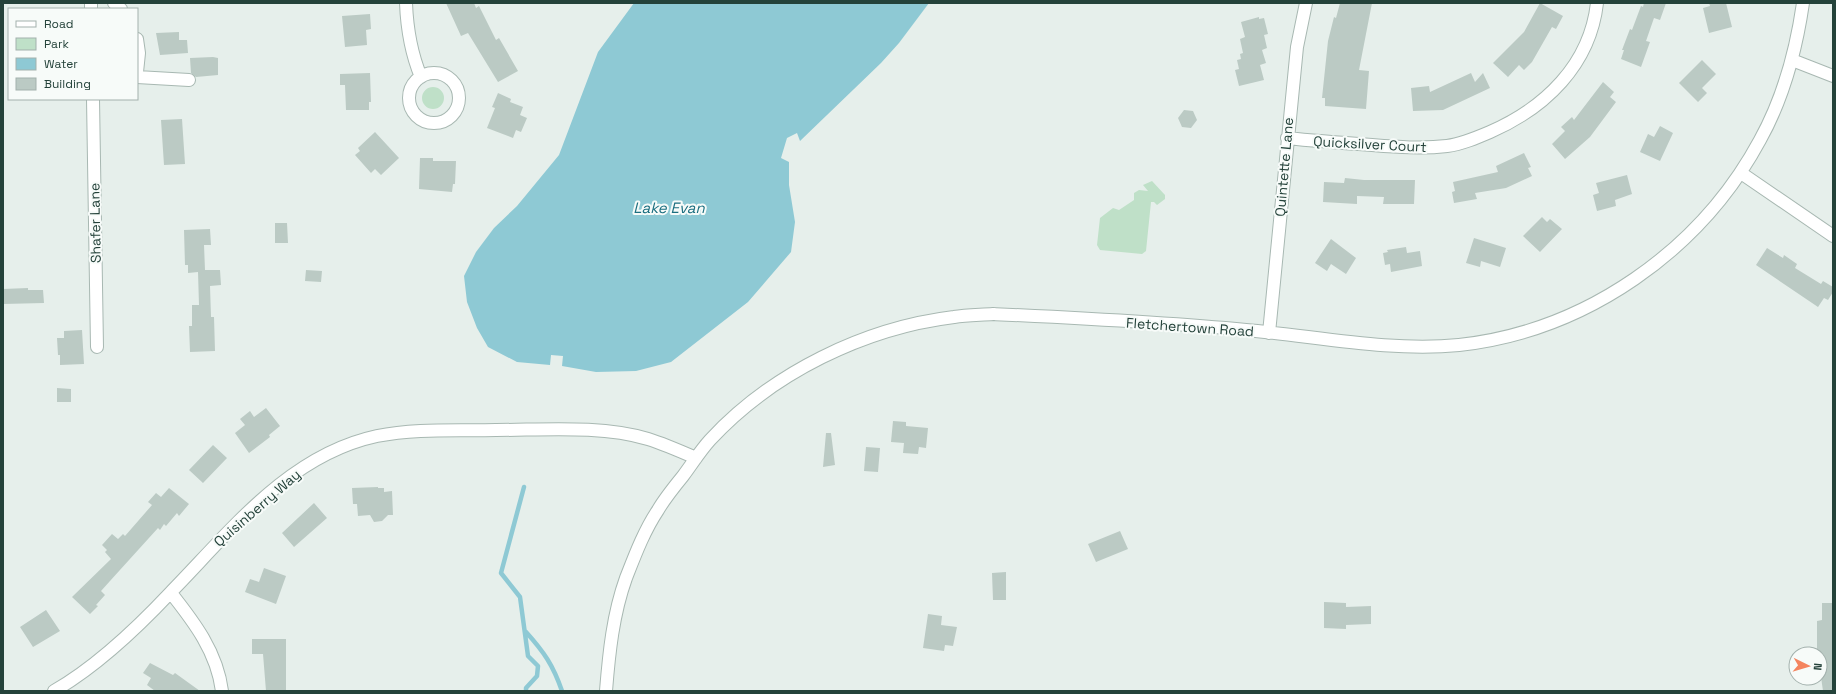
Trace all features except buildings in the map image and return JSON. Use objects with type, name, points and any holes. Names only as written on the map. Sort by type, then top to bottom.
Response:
[{"type":"street","points":[[406,3],[413,57],[421,77]]},
{"type":"street","name":"Quintette Lane","points":[[1269,333],[1297,47],[1306,3]]},
{"type":"street","name":"Quicksilver Court","points":[[1287,138],[1409,148],[1435,147],[1460,143],[1501,127],[1519,118],[1536,106],[1553,92],[1567,75],[1590,37],[1596,3]]},
{"type":"street","name":"Fletchertown Road","points":[[606,691],[612,633],[626,579],[639,545],[658,510],[709,441],[728,422],[777,383],[817,360],[867,338],[926,322],[954,317],[993,314],[1167,324],[1392,345],[1432,346],[1482,341],[1544,325],[1590,306],[1628,284],[1653,267],[1689,234],[1741,173],[1761,138],[1780,95],[1797,41],[1803,3]]},
{"type":"street","points":[[138,46],[138,62]]},
{"type":"street","points":[[1792,60],[1833,76]]},
{"type":"street","points":[[430,73],[440,74],[448,77],[455,84],[459,94],[458,103],[455,112],[448,119],[439,122],[429,122],[420,118],[413,111],[410,102],[410,92],[414,84],[421,77],[430,73]]},
{"type":"street","points":[[138,77],[189,80]]},
{"type":"street","name":"Shafer Lane","points":[[93,100],[97,347]]},
{"type":"street","points":[[1741,173],[1833,236]]},
{"type":"street","name":"Quisinberry Way","points":[[54,691],[71,681],[93,664],[171,593],[234,525],[283,482],[307,465],[328,454],[377,436],[408,432],[574,429],[608,431],[647,438],[696,458]]},
{"type":"street","points":[[171,593],[195,622],[208,646],[217,670],[222,691]]},
{"type":"green space","points":[[433,87],[441,90],[444,98],[441,106],[433,109],[425,106],[422,98],[425,90]]},
{"type":"green space","points":[[1152,181],[1165,195],[1165,199],[1157,205],[1154,202],[1151,202],[1146,251],[1142,254],[1100,250],[1097,245],[1100,218],[1113,208],[1119,210],[1134,200],[1134,193],[1139,190],[1148,191],[1143,185]]},
{"type":"water","name":"Lake Evan","points":[[634,3],[929,3],[899,43],[881,63],[800,141],[797,133],[787,138],[781,158],[789,162],[789,185],[795,222],[791,252],[748,302],[671,362],[636,371],[596,372],[562,366],[563,356],[551,355],[550,365],[517,362],[488,347],[477,328],[467,302],[464,276],[476,252],[494,228],[517,206],[559,155],[598,52]]},
{"type":"waterway","points":[[524,487],[501,573],[520,597],[528,656],[538,666],[537,676],[526,688],[526,691]]},
{"type":"waterway","points":[[526,632],[547,659],[562,691]]}]
